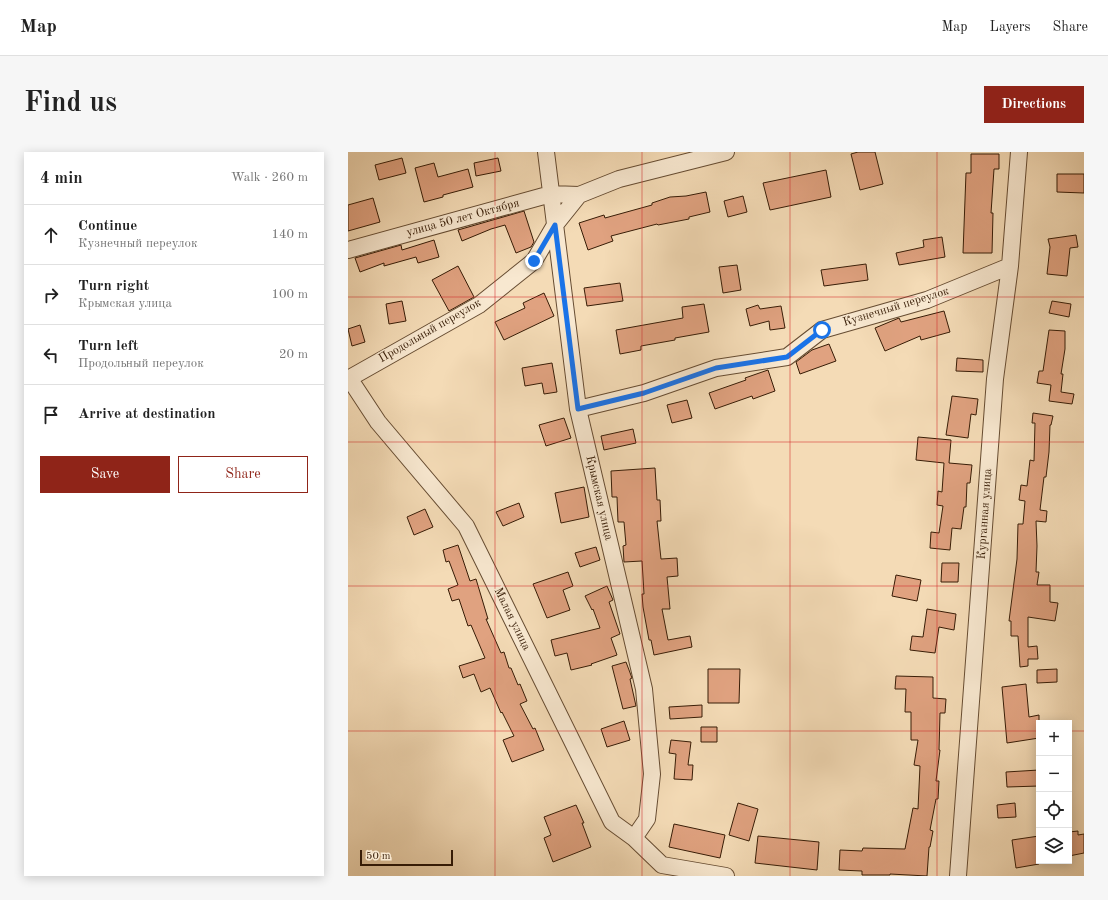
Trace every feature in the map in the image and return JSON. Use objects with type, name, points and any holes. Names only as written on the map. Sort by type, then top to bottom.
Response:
[{"type":"street","name":"Крымская улица","points":[[546,152],[578,409],[644,689],[652,774],[647,820],[634,838]]},
{"type":"street","name":"улица 50 лет Октября","points":[[348,250],[551,194],[579,195],[619,179],[726,152]]},
{"type":"street","name":"Курганная улица","points":[[958,876],[995,379],[1010,266],[1019,152]]},
{"type":"street","name":"улица 50 лет Октября","points":[[555,225],[579,195]]},
{"type":"street","name":"Продольный переулок","points":[[349,378],[479,305],[534,261],[555,225]]},
{"type":"street","name":"Кузнечный переулок","points":[[578,409],[644,393],[716,368],[787,357],[822,330],[927,300],[1010,266]]},
{"type":"street","name":"Малая улица","points":[[349,378],[378,422],[466,526],[612,822],[634,838],[662,865],[726,876]]},
{"type":"building","points":[[858,152],[875,152],[883,184],[860,190],[851,154]]},
{"type":"building","points":[[971,154],[999,154],[999,169],[994,169],[991,213],[993,213],[992,253],[963,253],[966,173],[971,173]]},
{"type":"building","points":[[402,158],[406,173],[379,180],[375,165]]},
{"type":"building","points":[[498,158],[501,171],[476,176],[474,163]]},
{"type":"building","points":[[434,163],[438,177],[468,169],[473,187],[424,202],[415,168]]},
{"type":"building","points":[[826,170],[831,197],[770,210],[763,183]]},
{"type":"building","points":[[1057,174],[1084,174],[1084,193],[1057,192]]},
{"type":"building","points":[[706,192],[710,212],[689,217],[689,219],[657,224],[611,236],[613,241],[588,250],[579,223],[604,215],[605,218],[652,205],[652,203],[670,197],[686,196]]},
{"type":"building","points":[[743,196],[747,212],[728,217],[724,201]]},
{"type":"building","points":[[373,198],[380,222],[348,231],[348,205]]},
{"type":"building","points":[[524,211],[534,242],[531,247],[516,253],[505,225],[462,241],[458,230]]},
{"type":"building","points":[[1076,235],[1078,247],[1070,248],[1067,276],[1047,274],[1050,247],[1048,239]]},
{"type":"building","points":[[942,237],[945,257],[899,265],[896,253],[924,247],[923,240]]},
{"type":"building","points":[[434,240],[439,257],[418,263],[416,257],[384,266],[384,263],[360,272],[355,258],[401,245],[402,250]]},
{"type":"building","points":[[866,264],[868,280],[824,286],[821,270]]},
{"type":"building","points":[[737,265],[741,290],[723,293],[719,267]]},
{"type":"building","points":[[458,266],[474,297],[449,311],[432,280]]},
{"type":"building","points":[[620,283],[623,301],[587,306],[584,288]]},
{"type":"building","points":[[544,293],[554,316],[504,340],[495,322],[525,308],[523,303]]},
{"type":"building","points":[[402,301],[406,321],[389,324],[386,304]]},
{"type":"building","points":[[1052,301],[1071,304],[1069,317],[1049,313]]},
{"type":"building","points":[[704,304],[709,332],[641,346],[641,350],[620,354],[616,330],[683,318],[682,307]]},
{"type":"building","points":[[758,305],[760,309],[781,306],[785,328],[770,330],[769,321],[750,326],[746,309]]},
{"type":"building","points":[[944,311],[950,332],[921,340],[920,336],[885,351],[875,328],[899,318],[901,322]]},
{"type":"building","points":[[360,325],[365,342],[352,346],[348,329]]},
{"type":"building","points":[[1049,330],[1065,331],[1061,392],[1074,394],[1072,404],[1049,401],[1051,385],[1037,383],[1039,371],[1043,371]]},
{"type":"building","points":[[829,344],[836,361],[800,374],[796,362],[812,350]]},
{"type":"building","points":[[957,358],[983,360],[983,372],[956,371]]},
{"type":"building","points":[[552,363],[557,392],[544,394],[542,383],[525,386],[522,368]]},
{"type":"building","points":[[768,370],[775,391],[753,399],[752,396],[715,409],[709,393],[746,380],[745,378]]},
{"type":"building","points":[[952,396],[978,399],[976,415],[971,414],[968,438],[946,435]]},
{"type":"building","points":[[687,400],[692,418],[672,423],[667,405]]},
{"type":"building","points":[[1033,413],[1053,416],[1050,425],[1049,452],[1040,510],[1047,511],[1046,522],[1036,521],[1036,572],[1039,572],[1037,585],[1050,585],[1050,602],[1058,603],[1055,621],[1028,617],[1028,647],[1037,646],[1038,659],[1028,659],[1028,666],[1020,667],[1018,636],[1011,636],[1011,621],[1009,621],[1017,559],[1018,524],[1023,524],[1025,501],[1019,500],[1021,485],[1027,486],[1030,460],[1034,461],[1035,423],[1032,423]]},
{"type":"building","points":[[564,418],[571,438],[546,446],[539,425]]},
{"type":"building","points":[[633,429],[636,443],[604,450],[601,436]]},
{"type":"building","points":[[918,437],[951,440],[949,463],[972,465],[970,483],[967,483],[966,507],[964,507],[961,529],[952,528],[950,550],[930,548],[931,532],[939,533],[943,506],[937,505],[938,491],[942,492],[944,463],[916,460]]},
{"type":"building","points":[[655,468],[657,500],[660,500],[661,521],[657,521],[661,559],[677,558],[678,576],[667,577],[670,609],[662,609],[668,640],[690,636],[692,647],[654,655],[651,640],[649,640],[643,607],[642,594],[644,594],[642,561],[624,562],[623,546],[626,545],[624,522],[618,522],[617,497],[612,497],[611,471]]},
{"type":"building","points":[[584,487],[589,517],[561,523],[555,493]]},
{"type":"building","points":[[519,503],[524,517],[503,526],[496,512]]},
{"type":"building","points":[[425,509],[433,527],[414,535],[407,517]]},
{"type":"building","points":[[458,545],[470,581],[476,579],[488,619],[486,619],[501,653],[504,652],[509,668],[511,668],[518,685],[520,684],[527,701],[520,704],[533,729],[535,728],[544,750],[512,762],[503,740],[514,736],[502,712],[501,713],[490,688],[481,692],[474,674],[463,678],[459,666],[485,658],[471,625],[468,626],[459,599],[452,601],[448,589],[458,585],[449,561],[446,562],[443,550]]},
{"type":"building","points":[[596,547],[600,560],[580,567],[575,553]]},
{"type":"building","points":[[942,563],[959,563],[958,582],[941,582]]},
{"type":"building","points":[[568,572],[573,586],[563,590],[570,610],[547,618],[533,584]]},
{"type":"building","points":[[896,575],[921,580],[917,601],[892,596]]},
{"type":"building","points":[[607,586],[613,600],[609,602],[620,634],[611,638],[617,655],[591,664],[592,665],[571,670],[567,653],[555,656],[551,640],[600,628],[593,609],[592,610],[585,596]]},
{"type":"building","points":[[927,609],[956,614],[954,630],[939,627],[935,653],[910,650],[912,636],[923,637]]},
{"type":"building","points":[[626,662],[632,678],[630,679],[636,706],[623,709],[612,666]]},
{"type":"building","points":[[708,669],[740,669],[739,703],[708,703]]},
{"type":"building","points":[[1057,669],[1057,682],[1037,683],[1037,670]]},
{"type":"building","points":[[896,676],[933,677],[933,698],[946,699],[945,713],[940,713],[940,750],[936,781],[939,781],[938,799],[936,799],[930,830],[933,831],[929,847],[927,876],[890,874],[862,875],[862,871],[839,870],[840,850],[862,851],[863,848],[905,849],[913,808],[918,809],[920,766],[914,765],[918,740],[911,740],[911,712],[905,712],[906,689],[895,689]]},
{"type":"building","points":[[1026,684],[1029,717],[1039,715],[1039,720],[1036,720],[1036,738],[1007,743],[1002,687]]},
{"type":"building","points":[[702,705],[702,717],[670,719],[669,707]]},
{"type":"building","points":[[624,721],[630,740],[607,747],[601,729]]},
{"type":"building","points":[[701,727],[717,727],[717,742],[701,742]]},
{"type":"building","points":[[671,740],[691,742],[688,765],[693,765],[692,780],[674,779],[676,754],[669,753]]},
{"type":"building","points":[[1036,770],[1036,786],[1007,787],[1006,772]]},
{"type":"building","points":[[738,803],[758,809],[749,841],[729,835]]},
{"type":"building","points":[[1015,803],[1016,817],[998,818],[997,805]]},
{"type":"building","points":[[576,805],[584,823],[582,823],[591,847],[553,862],[544,838],[551,835],[544,817]]},
{"type":"building","points":[[674,824],[725,835],[720,858],[669,847]]},
{"type":"building","points":[[1078,831],[1078,835],[1084,834],[1084,853],[1072,855],[1072,832]]},
{"type":"building","points":[[758,836],[819,842],[817,870],[755,863]]},
{"type":"building","points":[[1036,836],[1036,864],[1039,864],[1016,868],[1012,840]]},
{"type":"route","points":[[534,261],[555,225],[578,409],[644,393],[716,368],[787,357],[822,330]]}]
